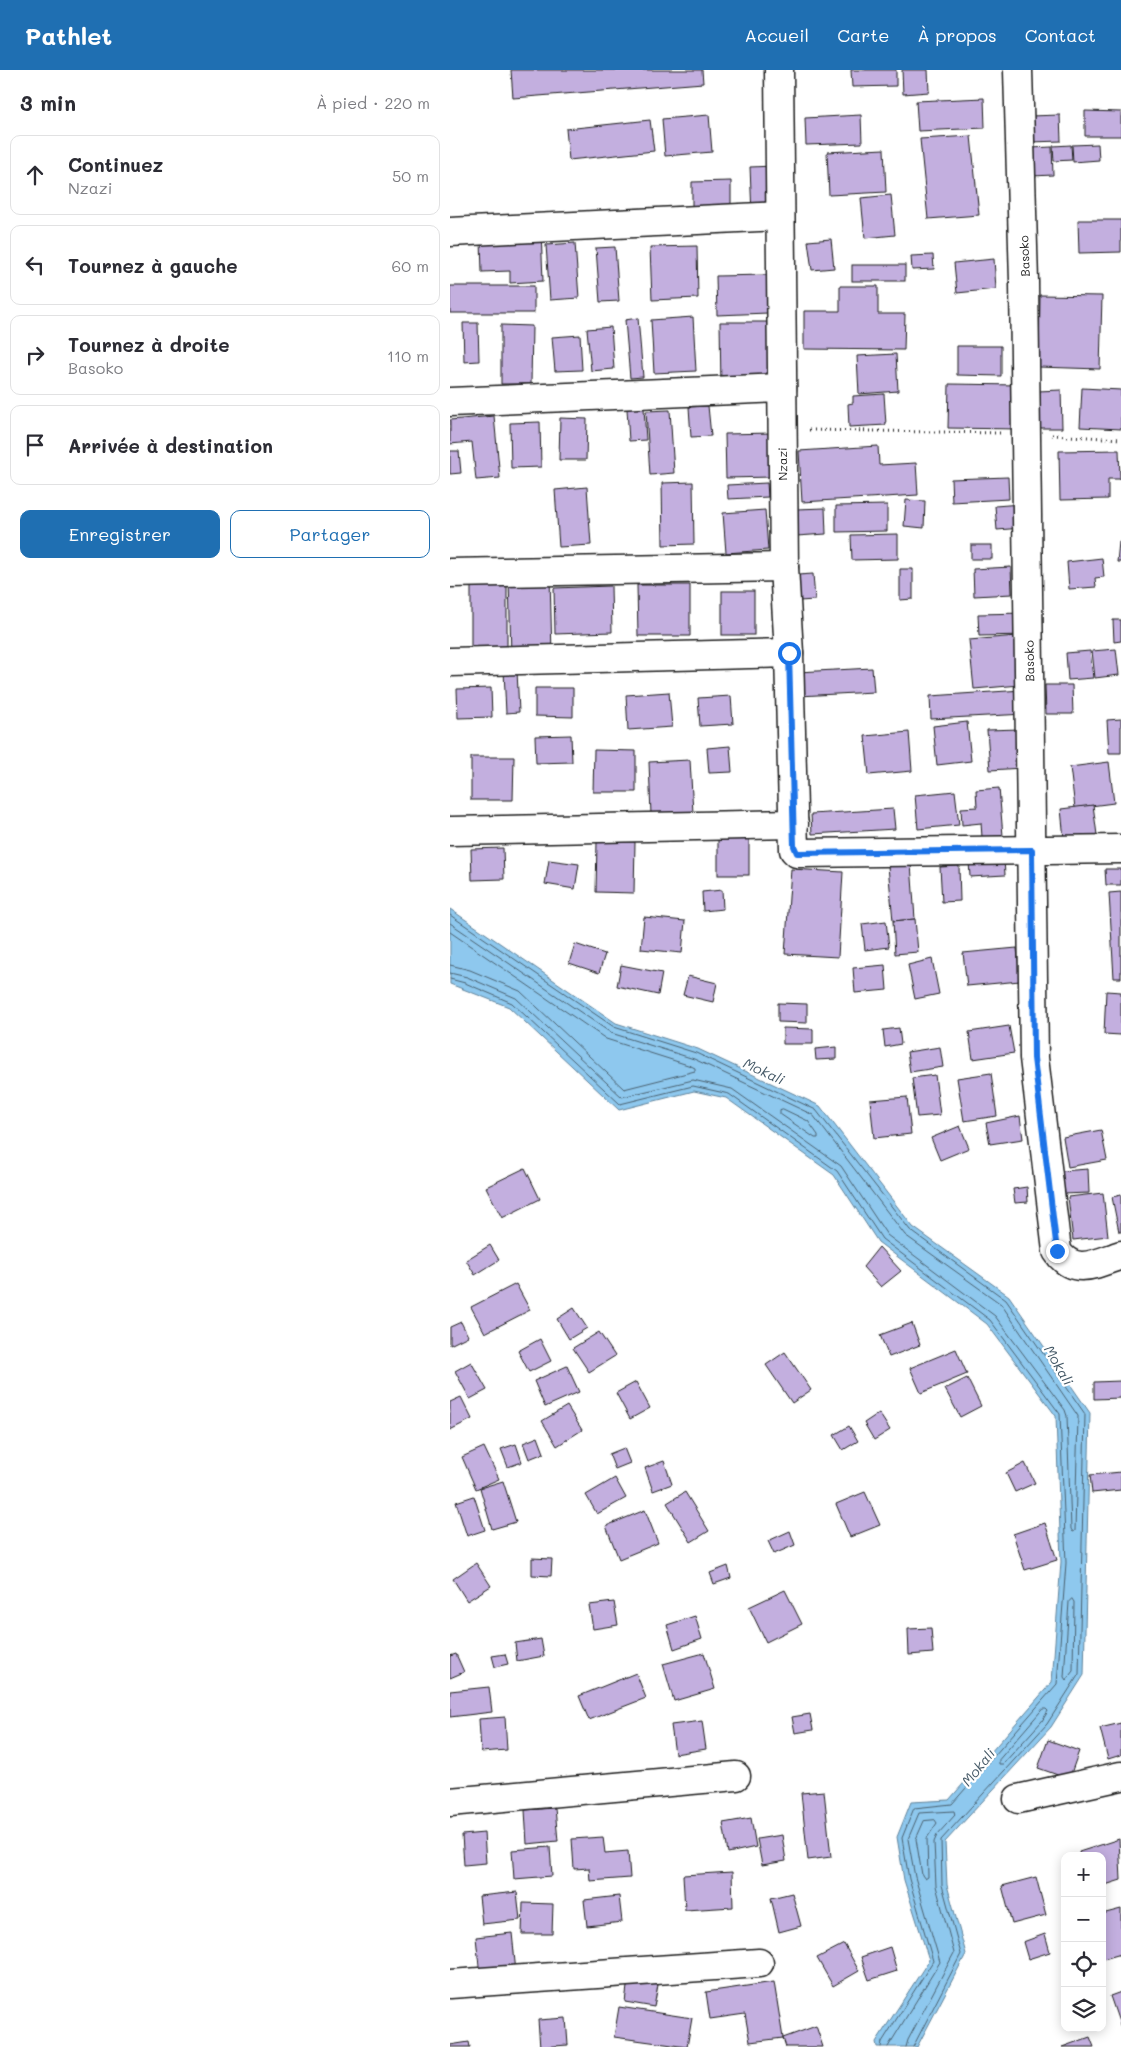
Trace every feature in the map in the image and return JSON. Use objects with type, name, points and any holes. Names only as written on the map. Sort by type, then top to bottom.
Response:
[{"type":"street","name":"Nzazi","points":[[779,70],[784,567],[789,653],[794,850],[797,853],[1032,850]]},
{"type":"street","name":"Basoko","points":[[1018,70],[1024,282],[1034,1058],[1057,1251],[1063,1260],[1070,1265],[1078,1267],[1121,1255]]},
{"type":"street","points":[[450,232],[780,216]]},
{"type":"street","points":[[450,402],[782,388]]},
{"type":"street","points":[[450,573],[784,567]]},
{"type":"street","points":[[450,662],[789,653]]},
{"type":"street","points":[[450,831],[794,824]]},
{"type":"street","points":[[1032,850],[1121,849]]},
{"type":"street","points":[[450,1802],[736,1776]]},
{"type":"street","points":[[1018,1799],[1121,1776]]},
{"type":"street","points":[[450,1984],[760,1963]]},
{"type":"path","points":[[782,430],[1025,433],[1121,439]]},
{"type":"water","name":"Mokali","points":[[450,909],[616,1023],[698,1049],[820,1106],[913,1227],[1009,1296],[1090,1413],[1084,1675],[1051,1727],[945,1842],[947,1885],[966,1954],[917,2047],[877,2047],[876,2042],[929,1960],[904,1880],[897,1837],[911,1802],[949,1800],[1052,1682],[1061,1562],[1056,1416],[987,1324],[878,1242],[834,1175],[726,1098],[694,1091],[619,1110],[509,1007],[450,984]]},
{"type":"building","points":[[511,70],[702,70],[703,83],[513,98]]},
{"type":"building","points":[[851,70],[896,70],[896,86],[852,87]]},
{"type":"building","points":[[902,70],[928,70],[929,92],[903,94]]},
{"type":"building","points":[[984,98],[985,128],[918,131],[916,101]]},
{"type":"building","points":[[1085,111],[1121,112],[1121,136],[1085,136]]},
{"type":"building","points":[[709,115],[712,152],[665,156],[662,119]]},
{"type":"building","points":[[861,115],[862,143],[806,145],[805,118]]},
{"type":"building","points":[[1060,115],[1061,141],[1031,142],[1030,116]]},
{"type":"building","points":[[650,120],[654,151],[569,160],[566,129]]},
{"type":"building","points":[[971,136],[979,215],[928,219],[920,139]]},
{"type":"building","points":[[1098,144],[1099,160],[1073,162],[1072,145]]},
{"type":"building","points":[[1071,145],[1072,160],[1054,161],[1053,146]]},
{"type":"building","points":[[1052,147],[1053,175],[1032,176],[1031,148]]},
{"type":"building","points":[[884,149],[886,192],[829,195],[827,152]]},
{"type":"building","points":[[774,166],[776,214],[752,215],[750,167]]},
{"type":"building","points":[[731,181],[731,211],[692,211],[692,182]]},
{"type":"building","points":[[891,195],[895,235],[865,238],[861,198]]},
{"type":"building","points":[[1078,220],[1121,220],[1121,252],[1079,253]]},
{"type":"building","points":[[541,230],[543,281],[510,283],[510,271],[482,272],[481,241]]},
{"type":"building","points":[[831,239],[834,268],[812,270],[808,241]]},
{"type":"building","points":[[575,243],[579,298],[550,300],[546,245]]},
{"type":"building","points":[[697,246],[698,298],[652,300],[650,247]]},
{"type":"building","points":[[615,247],[619,301],[600,302],[596,248]]},
{"type":"building","points":[[933,255],[934,269],[912,270],[911,256]]},
{"type":"building","points":[[994,259],[996,289],[957,293],[954,263]]},
{"type":"building","points":[[852,265],[905,265],[905,281],[852,281]]},
{"type":"building","points":[[767,275],[768,313],[717,315],[716,276]]},
{"type":"building","points":[[450,286],[534,286],[534,313],[450,313]]},
{"type":"building","points":[[840,286],[878,286],[878,314],[905,314],[904,350],[804,349],[804,311],[840,311]]},
{"type":"building","points":[[1040,295],[1102,296],[1100,369],[1039,367]]},
{"type":"building","points":[[693,317],[696,371],[654,373],[651,320]]},
{"type":"building","points":[[638,318],[643,377],[630,378],[625,320]]},
{"type":"building","points":[[720,322],[771,322],[772,387],[721,388]]},
{"type":"building","points":[[463,323],[478,323],[479,361],[464,362]]},
{"type":"building","points":[[501,325],[532,326],[531,384],[501,384]]},
{"type":"building","points":[[611,327],[614,369],[591,371],[587,329]]},
{"type":"building","points":[[580,335],[582,370],[555,371],[552,337]]},
{"type":"building","points":[[957,346],[1001,346],[1001,376],[957,375]]},
{"type":"building","points":[[896,354],[898,391],[859,394],[857,356]]},
{"type":"building","points":[[949,384],[1018,385],[1018,429],[948,428]]},
{"type":"building","points":[[1082,388],[1121,390],[1121,429],[1080,427]]},
{"type":"building","points":[[1061,390],[1062,428],[1039,428],[1038,391]]},
{"type":"building","points":[[884,394],[886,425],[849,427],[848,404],[853,403],[853,396]]},
{"type":"building","points":[[708,406],[711,436],[691,437],[689,407]]},
{"type":"building","points":[[644,408],[646,440],[629,441],[627,409]]},
{"type":"building","points":[[670,410],[674,473],[650,475],[646,411]]},
{"type":"building","points":[[494,416],[500,478],[476,480],[472,442],[450,444],[450,420]]},
{"type":"building","points":[[560,418],[587,419],[586,460],[559,460]]},
{"type":"building","points":[[540,422],[541,467],[511,468],[510,423]]},
{"type":"building","points":[[772,433],[772,477],[726,478],[725,434]]},
{"type":"building","points":[[878,446],[879,465],[916,463],[918,495],[802,502],[799,451]]},
{"type":"building","points":[[1119,450],[1120,479],[1108,479],[1108,499],[1060,500],[1059,451]]},
{"type":"building","points":[[450,451],[459,451],[461,473],[450,474]]},
{"type":"building","points":[[1008,477],[1009,499],[952,502],[951,479]]},
{"type":"building","points":[[693,482],[694,544],[663,545],[662,483]]},
{"type":"building","points":[[767,483],[768,497],[728,499],[727,485]]},
{"type":"building","points":[[587,487],[591,545],[559,547],[555,490]]},
{"type":"building","points":[[906,500],[925,501],[924,528],[904,526]]},
{"type":"building","points":[[1021,504],[1022,528],[997,530],[995,506]]},
{"type":"building","points":[[887,505],[887,531],[836,532],[836,506]]},
{"type":"building","points":[[825,508],[826,534],[797,536],[796,509]]},
{"type":"building","points":[[765,510],[768,550],[726,553],[723,513]]},
{"type":"building","points":[[898,534],[898,559],[852,560],[851,535]]},
{"type":"building","points":[[1119,542],[1121,542],[1121,562],[1117,562]]},
{"type":"building","points":[[971,545],[992,545],[992,559],[971,559]]},
{"type":"building","points":[[1102,558],[1104,577],[1095,578],[1096,587],[1069,589],[1067,562]]},
{"type":"building","points":[[1011,567],[1012,594],[974,596],[973,569]]},
{"type":"building","points":[[900,569],[913,569],[913,599],[900,600]]},
{"type":"building","points":[[813,574],[815,600],[799,601],[798,575]]},
{"type":"building","points":[[550,577],[552,655],[511,656],[509,578]]},
{"type":"building","points":[[471,585],[507,585],[507,651],[471,651]]},
{"type":"building","points":[[637,585],[690,585],[690,636],[638,636]]},
{"type":"building","points":[[611,586],[612,632],[555,634],[554,588]]},
{"type":"building","points":[[722,591],[754,591],[754,635],[722,635]]},
{"type":"building","points":[[1025,613],[1026,635],[979,636],[978,614]]},
{"type":"building","points":[[1113,620],[1121,620],[1121,641],[1114,642]]},
{"type":"building","points":[[1017,636],[1020,685],[974,689],[969,640]]},
{"type":"building","points":[[1116,649],[1119,675],[1095,678],[1092,651]]},
{"type":"building","points":[[1090,651],[1093,678],[1068,680],[1066,653]]},
{"type":"building","points":[[872,668],[874,692],[799,696],[798,672]]},
{"type":"building","points":[[504,671],[517,671],[519,712],[506,713]]},
{"type":"building","points":[[1045,685],[1072,685],[1073,714],[1046,714]]},
{"type":"building","points":[[491,688],[492,717],[458,718],[457,689]]},
{"type":"building","points":[[535,688],[573,688],[573,717],[535,716]]},
{"type":"building","points":[[1023,690],[1025,714],[931,719],[930,696]]},
{"type":"building","points":[[669,692],[672,727],[628,730],[626,695]]},
{"type":"building","points":[[731,696],[733,724],[700,726],[698,698]]},
{"type":"building","points":[[1121,719],[1121,753],[1109,753],[1107,720]]},
{"type":"building","points":[[967,722],[971,761],[937,765],[933,726]]},
{"type":"building","points":[[1020,729],[1022,768],[990,770],[987,730]]},
{"type":"building","points":[[909,732],[912,771],[869,775],[865,736]]},
{"type":"building","points":[[571,735],[572,762],[536,763],[535,736]]},
{"type":"building","points":[[730,746],[732,772],[709,773],[707,748]]},
{"type":"building","points":[[594,750],[636,751],[636,792],[593,792]]},
{"type":"building","points":[[471,757],[514,757],[513,800],[471,800]]},
{"type":"building","points":[[690,760],[693,813],[651,815],[649,762]]},
{"type":"building","points":[[1109,762],[1114,803],[1075,808],[1070,767]]},
{"type":"building","points":[[999,788],[1003,836],[982,837],[981,823],[962,825],[961,808],[977,807],[976,790]]},
{"type":"building","points":[[955,791],[959,825],[918,829],[915,795]]},
{"type":"building","points":[[1093,805],[1097,835],[1064,839],[1061,809]]},
{"type":"building","points":[[893,809],[895,829],[812,834],[811,814]]},
{"type":"building","points":[[718,839],[749,839],[749,875],[718,875]]},
{"type":"building","points":[[597,841],[635,842],[634,893],[596,892]]},
{"type":"building","points":[[503,848],[504,879],[472,880],[471,849]]},
{"type":"building","points":[[1004,859],[1005,875],[970,877],[969,861]]},
{"type":"building","points":[[549,860],[579,864],[575,889],[545,884]]},
{"type":"building","points":[[911,864],[915,919],[893,921],[888,866]]},
{"type":"building","points":[[959,866],[960,901],[942,902],[940,867]]},
{"type":"building","points":[[791,869],[843,872],[838,957],[785,954]]},
{"type":"building","points":[[1105,869],[1121,869],[1121,885],[1106,885]]},
{"type":"building","points":[[722,890],[723,909],[703,911],[702,892]]},
{"type":"building","points":[[1121,892],[1121,978],[1114,978],[1109,893]]},
{"type":"building","points":[[644,917],[685,921],[682,953],[641,949]]},
{"type":"building","points":[[915,919],[918,952],[895,954],[893,921]]},
{"type":"building","points":[[886,921],[889,947],[865,950],[862,924]]},
{"type":"building","points":[[575,944],[605,954],[599,973],[569,963]]},
{"type":"building","points":[[1017,948],[1020,981],[967,986],[963,953]]},
{"type":"building","points":[[932,959],[939,994],[915,999],[908,965]]},
{"type":"building","points":[[621,965],[662,973],[658,995],[617,986]]},
{"type":"building","points":[[885,965],[887,990],[855,993],[853,968]]},
{"type":"building","points":[[688,976],[717,983],[713,1002],[683,995]]},
{"type":"building","points":[[1106,991],[1121,992],[1121,1035],[1104,1034]]},
{"type":"building","points":[[778,1003],[807,1004],[807,1023],[778,1022]]},
{"type":"building","points":[[1009,1026],[1014,1053],[973,1059],[969,1032]]},
{"type":"building","points":[[783,1028],[813,1029],[813,1044],[783,1044]]},
{"type":"building","points":[[899,1028],[901,1044],[885,1047],[883,1030]]},
{"type":"building","points":[[836,1047],[836,1059],[816,1060],[815,1049]]},
{"type":"building","points":[[940,1047],[943,1067],[910,1072],[907,1052]]},
{"type":"building","points":[[991,1073],[997,1116],[964,1121],[957,1078]]},
{"type":"building","points":[[935,1075],[940,1115],[917,1117],[912,1078]]},
{"type":"building","points":[[907,1097],[911,1134],[874,1138],[870,1100]]},
{"type":"building","points":[[1020,1116],[1023,1139],[990,1144],[986,1123]]},
{"type":"building","points":[[960,1126],[969,1148],[940,1160],[931,1138]]},
{"type":"building","points":[[1101,1130],[1107,1160],[1068,1167],[1063,1137]]},
{"type":"building","points":[[525,1168],[540,1199],[502,1218],[486,1187]]},
{"type":"building","points":[[1088,1169],[1089,1193],[1063,1194],[1062,1171]]},
{"type":"building","points":[[1027,1187],[1028,1202],[1015,1203],[1013,1189]]},
{"type":"building","points":[[1103,1193],[1108,1236],[1073,1240],[1068,1197]]},
{"type":"building","points":[[1121,1195],[1121,1232],[1119,1232],[1112,1197]]},
{"type":"building","points":[[490,1245],[499,1260],[475,1275],[466,1260]]},
{"type":"building","points":[[879,1247],[901,1271],[881,1287],[863,1267]]},
{"type":"building","points":[[516,1284],[530,1310],[485,1333],[471,1307]]},
{"type":"building","points":[[574,1308],[587,1328],[569,1339],[557,1319]]},
{"type":"building","points":[[461,1322],[468,1336],[450,1345],[450,1327]]},
{"type":"building","points":[[912,1323],[920,1345],[889,1357],[880,1335]]},
{"type":"building","points":[[599,1332],[615,1356],[589,1372],[573,1348]]},
{"type":"building","points":[[540,1339],[551,1361],[529,1372],[518,1351]]},
{"type":"building","points":[[956,1349],[967,1374],[921,1393],[910,1368]]},
{"type":"building","points":[[785,1352],[811,1390],[792,1403],[766,1365]]},
{"type":"building","points":[[471,1362],[487,1390],[470,1399],[455,1371]]},
{"type":"building","points":[[567,1366],[579,1392],[545,1407],[534,1381]]},
{"type":"building","points":[[967,1378],[981,1406],[960,1417],[945,1389]]},
{"type":"building","points":[[1121,1381],[1121,1398],[1094,1399],[1094,1382]]},
{"type":"building","points":[[636,1382],[650,1408],[630,1419],[616,1393]]},
{"type":"building","points":[[461,1397],[472,1419],[450,1430],[450,1402]]},
{"type":"building","points":[[567,1406],[582,1430],[557,1446],[542,1421]]},
{"type":"building","points":[[879,1413],[890,1430],[874,1440],[864,1423]]},
{"type":"building","points":[[849,1426],[858,1441],[843,1450],[834,1435]]},
{"type":"building","points":[[538,1437],[544,1453],[529,1459],[523,1443]]},
{"type":"building","points":[[516,1444],[522,1462],[508,1467],[501,1449]]},
{"type":"building","points":[[484,1447],[499,1479],[476,1489],[462,1457]]},
{"type":"building","points":[[624,1448],[630,1463],[615,1469],[609,1454]]},
{"type":"building","points":[[664,1461],[672,1484],[653,1491],[645,1468]]},
{"type":"building","points":[[1025,1463],[1035,1483],[1015,1492],[1006,1473]]},
{"type":"building","points":[[1121,1472],[1121,1490],[1092,1493],[1090,1475]]},
{"type":"building","points":[[615,1478],[626,1498],[597,1514],[586,1495]]},
{"type":"building","points":[[503,1481],[516,1522],[492,1529],[480,1488]]},
{"type":"building","points":[[685,1492],[709,1531],[691,1542],[667,1503]]},
{"type":"building","points":[[865,1492],[880,1525],[850,1537],[836,1504]]},
{"type":"building","points":[[474,1496],[485,1530],[467,1536],[456,1502]]},
{"type":"building","points":[[645,1510],[658,1543],[619,1559],[606,1526]]},
{"type":"building","points":[[1045,1523],[1057,1560],[1025,1570],[1013,1534]]},
{"type":"building","points":[[790,1531],[795,1545],[774,1554],[768,1541]]},
{"type":"building","points":[[532,1558],[552,1559],[551,1576],[532,1575]]},
{"type":"building","points":[[476,1563],[491,1586],[467,1601],[453,1579]]},
{"type":"building","points":[[728,1566],[731,1578],[714,1584],[710,1573]]},
{"type":"building","points":[[785,1590],[802,1624],[766,1642],[749,1607]]},
{"type":"building","points":[[614,1602],[618,1625],[593,1629],[589,1605]]},
{"type":"building","points":[[695,1616],[702,1639],[674,1649],[667,1625]]},
{"type":"building","points":[[931,1628],[933,1653],[909,1655],[908,1629]]},
{"type":"building","points":[[541,1639],[544,1656],[517,1661],[515,1643]]},
{"type":"building","points":[[704,1653],[715,1689],[674,1701],[663,1664]]},
{"type":"building","points":[[456,1654],[464,1672],[450,1678],[450,1656]]},
{"type":"building","points":[[505,1654],[508,1664],[495,1667],[492,1656]]},
{"type":"building","points":[[636,1673],[646,1698],[589,1720],[579,1696]]},
{"type":"building","points":[[489,1687],[492,1712],[450,1717],[450,1691]]},
{"type":"building","points":[[810,1714],[813,1730],[795,1733],[792,1717]]},
{"type":"building","points":[[505,1717],[507,1750],[481,1752],[479,1719]]},
{"type":"building","points":[[702,1721],[706,1749],[675,1754],[671,1725]]},
{"type":"building","points":[[1121,1723],[1121,1755],[1108,1759],[1100,1728]]},
{"type":"building","points":[[1048,1740],[1079,1751],[1069,1779],[1038,1768]]},
{"type":"building","points":[[824,1791],[831,1857],[808,1860],[801,1793]]},
{"type":"building","points":[[555,1808],[558,1841],[527,1844],[525,1810]]},
{"type":"building","points":[[751,1818],[756,1847],[728,1853],[723,1823]]},
{"type":"building","points":[[484,1833],[486,1863],[464,1865],[462,1835]]},
{"type":"building","points":[[782,1835],[786,1861],[762,1865],[757,1839]]},
{"type":"building","points":[[603,1837],[605,1853],[628,1851],[630,1878],[590,1881],[589,1868],[574,1869],[572,1839]]},
{"type":"building","points":[[1119,1839],[1121,1880],[1106,1885],[1106,1852],[1079,1852]]},
{"type":"building","points":[[550,1847],[552,1876],[514,1879],[512,1850]]},
{"type":"building","points":[[732,1872],[733,1907],[685,1910],[683,1875]]},
{"type":"building","points":[[1036,1877],[1046,1915],[1012,1924],[1002,1886]]},
{"type":"building","points":[[517,1892],[520,1920],[482,1924],[479,1896]]},
{"type":"building","points":[[792,1893],[801,1926],[779,1932],[771,1898]]},
{"type":"building","points":[[619,1896],[622,1922],[587,1926],[584,1900]]},
{"type":"building","points":[[523,1903],[553,1904],[552,1934],[522,1934]]},
{"type":"building","points":[[1121,1909],[1121,1954],[1106,1958],[1106,1942],[1106,1913]]},
{"type":"building","points":[[512,1933],[516,1972],[480,1976],[476,1937]]},
{"type":"building","points":[[1045,1934],[1050,1952],[1028,1959],[1023,1942]]},
{"type":"building","points":[[844,1944],[859,1971],[833,1986],[817,1958]]},
{"type":"building","points":[[890,1947],[897,1971],[869,1980],[861,1957]]},
{"type":"building","points":[[628,1979],[658,1985],[654,2007],[625,2002]]},
{"type":"building","points":[[774,1982],[783,2038],[750,2042],[745,2014],[710,2019],[706,1992]]},
{"type":"building","points":[[1121,1992],[1121,2028],[1110,1996]]},
{"type":"building","points":[[619,2007],[692,2018],[687,2047],[614,2037]]},
{"type":"building","points":[[566,2018],[568,2045],[540,2047],[538,2020]]},
{"type":"building","points":[[816,2026],[823,2047],[786,2047],[783,2038]]},
{"type":"building","points":[[1090,2037],[1094,2047],[1062,2047]]},
{"type":"building","points":[[469,2042],[470,2047],[450,2047],[450,2045]]},
{"type":"route","points":[[789,653],[794,850],[797,853],[1032,850],[1034,1058],[1057,1251]]}]
